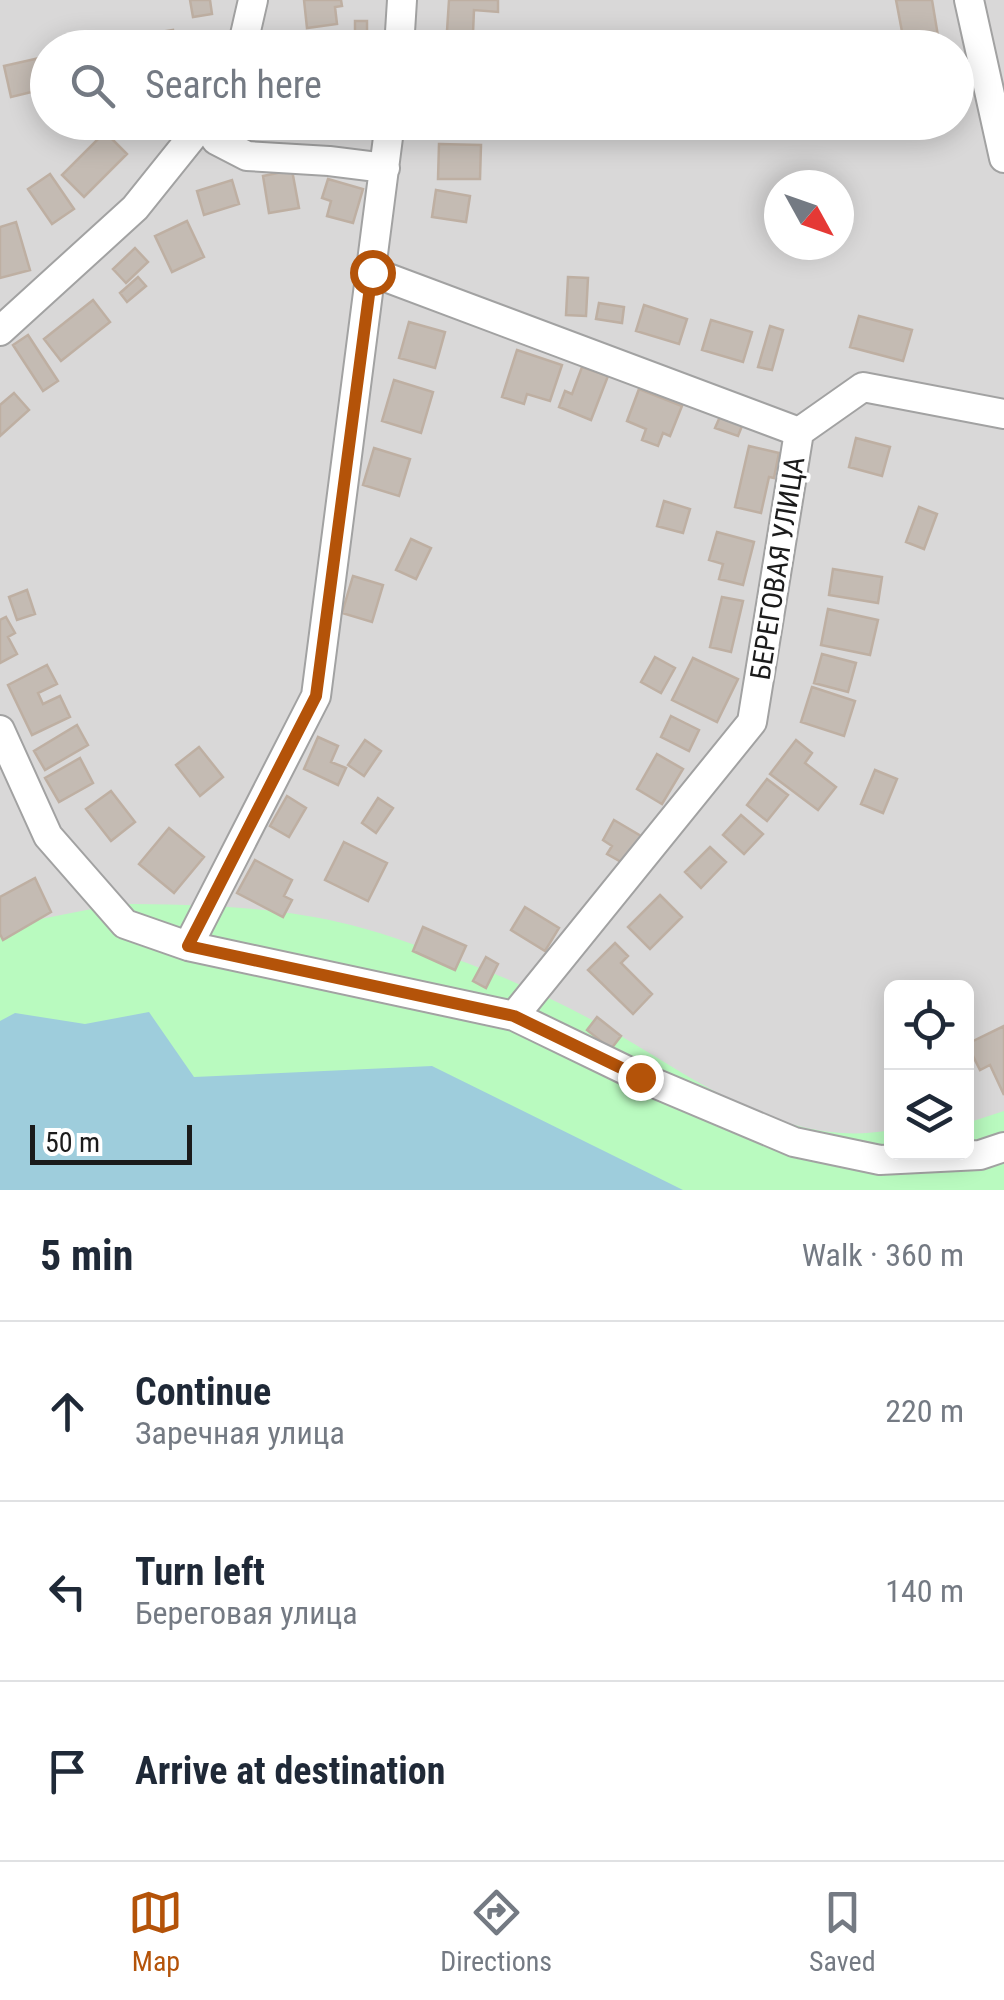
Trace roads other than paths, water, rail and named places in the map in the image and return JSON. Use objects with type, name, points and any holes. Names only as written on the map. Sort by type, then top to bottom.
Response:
[{"type":"street","points":[[246,30],[253,0]]},
{"type":"street","points":[[400,30],[402,0]]},
{"type":"street","points":[[969,0],[1004,158]]},
{"type":"street","points":[[0,331],[135,208],[190,140]]},
{"type":"street","points":[[216,140],[247,156],[384,168]]},
{"type":"street","points":[[188,946],[316,696],[388,140]]},
{"type":"street","name":"БЕРЕГОВАЯ УЛИЦА","points":[[372,272],[799,432],[752,722],[514,1016]]},
{"type":"street","points":[[799,432],[863,386],[1004,414]]},
{"type":"street","points":[[0,730],[48,836],[125,924],[188,946],[514,1016],[640,1077],[794,1142],[880,1160],[980,1155],[1004,1147]]},
{"type":"water","points":[[149,1012],[194,1077],[432,1066],[683,1190],[0,1190],[0,1021],[15,1013],[85,1024]]}]
